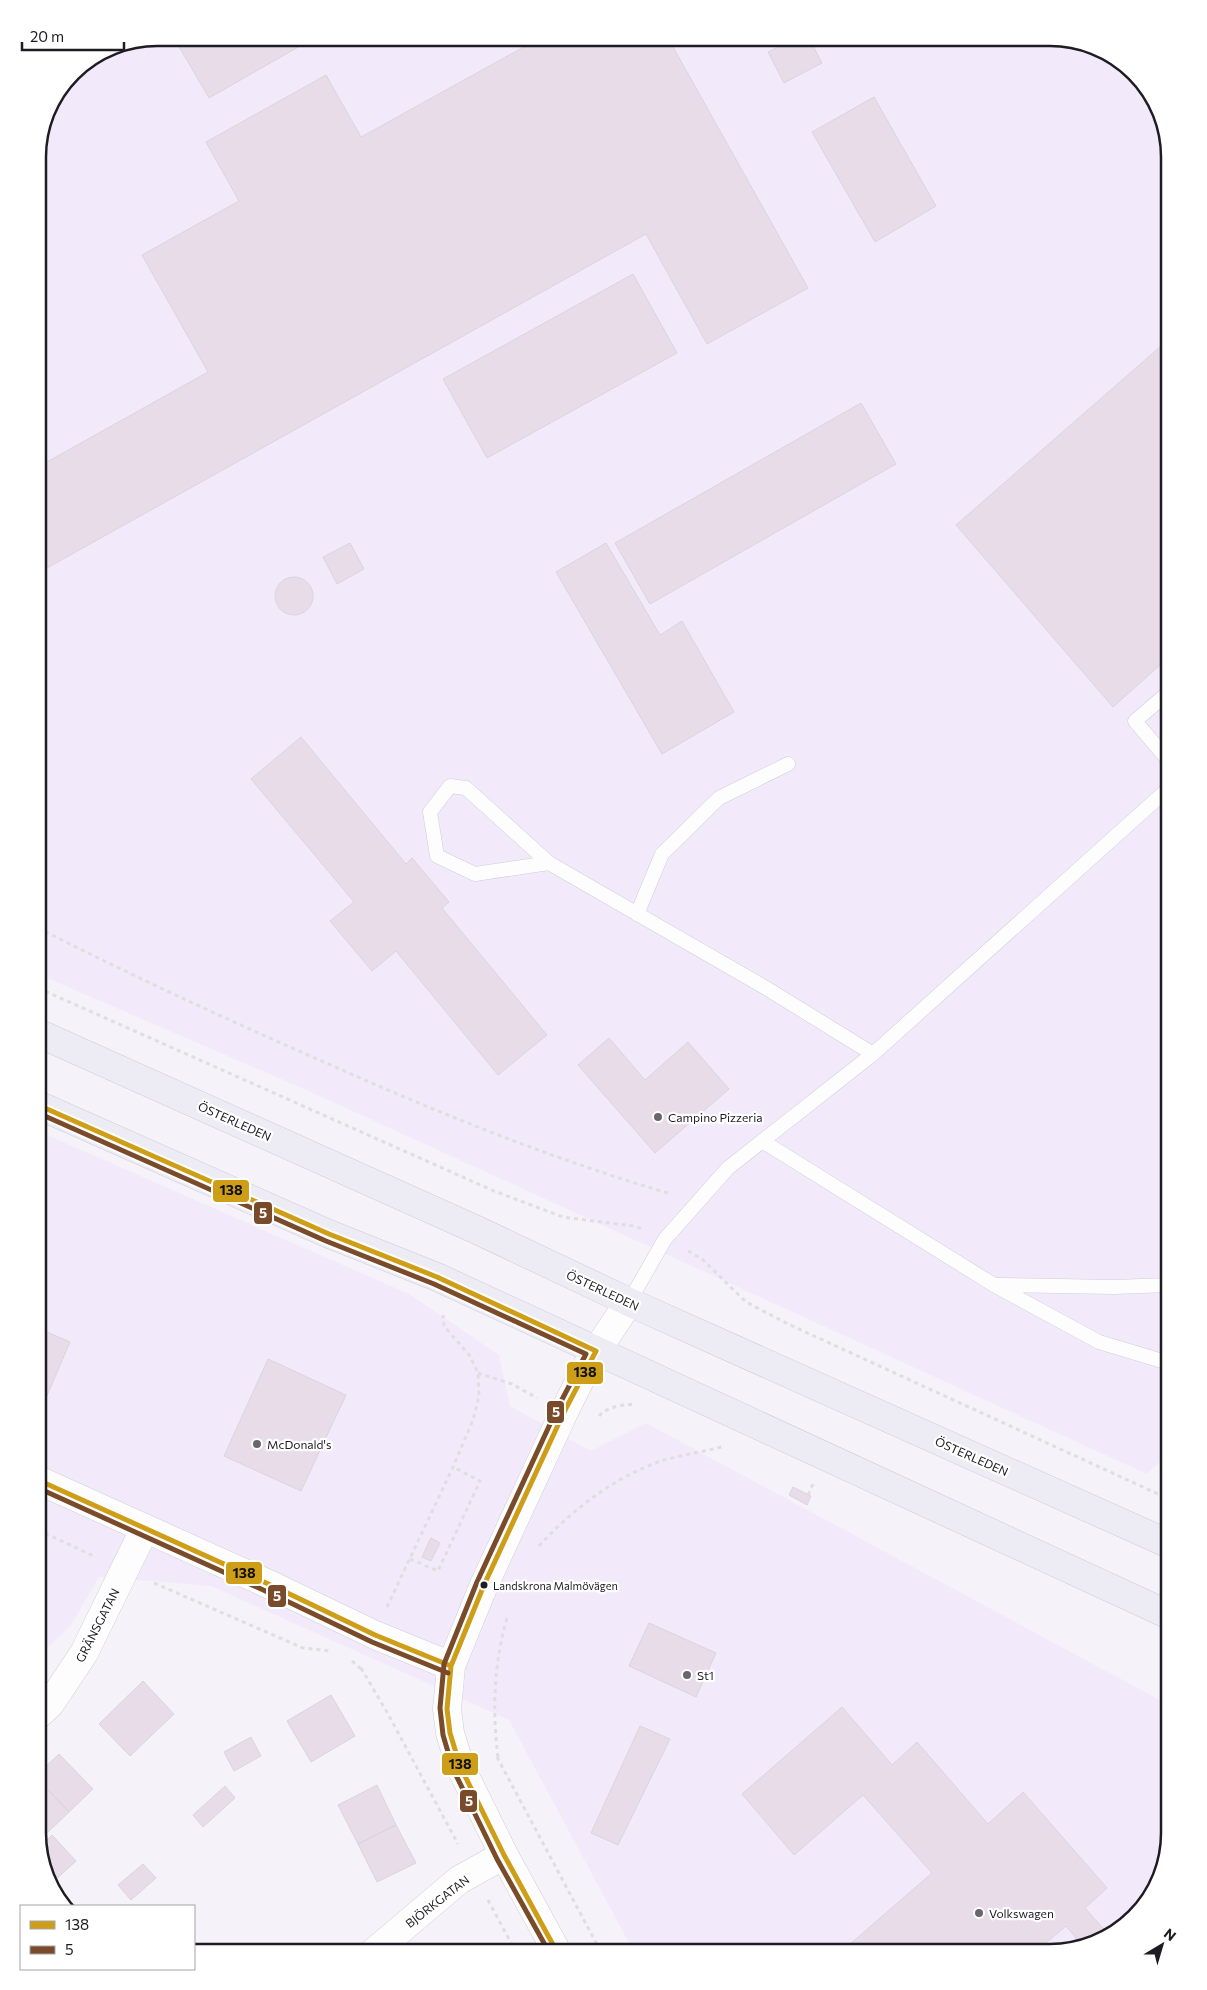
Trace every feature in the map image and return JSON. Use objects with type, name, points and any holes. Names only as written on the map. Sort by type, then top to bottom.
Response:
[{"type":"main road","name":"ÖSTERLEDEN","points":[[46,1037],[477,1230],[629,1302],[1161,1540]]},
{"type":"main road","points":[[46,1109],[328,1234],[453,1284],[1161,1610]]},
{"type":"street","points":[[553,1944],[504,1855],[460,1766],[450,1733],[447,1709],[451,1666],[484,1585],[564,1412],[596,1351],[629,1302]]},
{"type":"street","points":[[46,1484],[275,1587],[375,1635],[451,1666]]},
{"type":"street","name":"GRÄNSGATAN","points":[[46,1708],[84,1654],[145,1528]]},
{"type":"street","name":"BJÖRKGATAN","points":[[383,1944],[459,1880],[504,1855]]},
{"type":"lane","points":[[1161,699],[1135,721],[1161,751]]},
{"type":"lane","points":[[637,914],[662,854],[719,798],[788,764]]},
{"type":"lane","points":[[550,863],[475,874],[437,856],[430,812],[450,786],[466,788],[550,863],[766,988],[873,1054]]},
{"type":"lane","points":[[629,1302],[664,1239],[728,1168],[873,1054],[1161,796]]},
{"type":"lane","points":[[762,1141],[994,1285],[1100,1342],[1161,1360]]},
{"type":"lane","points":[[994,1285],[1161,1286]]},
{"type":"path","points":[[46,932],[211,1012],[382,1088],[539,1151],[612,1176],[698,1202]]},
{"type":"path","points":[[46,992],[494,1191],[563,1217],[633,1226],[664,1239],[702,1259],[746,1302],[788,1324],[1161,1494]]},
{"type":"path","points":[[477,1230],[494,1191]]},
{"type":"path","points":[[385,1612],[453,1467],[473,1420],[479,1396],[478,1373],[470,1356],[444,1326],[442,1308],[453,1284]]},
{"type":"path","points":[[596,1420],[602,1413],[616,1406],[634,1404],[644,1407]]},
{"type":"path","points":[[533,1552],[561,1522],[595,1496],[629,1474],[660,1462],[731,1444]]},
{"type":"path","points":[[410,1558],[438,1571],[480,1480],[453,1467]]},
{"type":"path","points":[[46,1534],[303,1648],[339,1653]]},
{"type":"path","points":[[351,1660],[361,1669],[388,1714],[512,1944]]},
{"type":"path","points":[[361,1669],[363,1663]]},
{"type":"shaded area","points":[[150,46],[1057,46],[1085,52],[1099,58],[1123,74],[1133,84],[1149,108],[1159,136],[1161,150],[1161,1461],[1147,1474],[311,1092],[46,977],[46,150],[55,115],[69,90],[84,74],[102,61],[129,50]]},
{"type":"shaded area","points":[[46,1135],[409,1294],[499,1355],[510,1406],[591,1451],[646,1423],[1161,1701],[1160,1847],[1149,1882],[1133,1906],[1123,1916],[1099,1932],[1085,1938],[1064,1943],[630,1944],[509,1720],[211,1586],[99,1577],[71,1625],[46,1649]]},
{"type":"building","points":[[179,46],[300,46],[209,98]]},
{"type":"building","points":[[526,46],[672,46],[808,288],[707,344],[646,234],[46,569],[46,463],[208,372],[142,255],[239,201],[206,142],[326,75],[361,137]]},
{"type":"building","points":[[780,46],[813,46],[822,63],[784,83],[768,52]]},
{"type":"building","points":[[874,97],[936,206],[875,242],[812,132]]},
{"type":"building","points":[[633,274],[677,353],[487,458],[443,379]]},
{"type":"building","points":[[1161,346],[1161,664],[1113,707],[956,525]]},
{"type":"building","points":[[861,403],[896,464],[650,604],[615,543]]},
{"type":"building","points":[[350,543],[364,569],[337,584],[323,557]]},
{"type":"building","points":[[606,543],[660,635],[682,621],[734,712],[662,754],[556,572]]},
{"type":"building","points":[[294,577],[301,578],[307,583],[312,589],[312,603],[307,609],[301,614],[294,615],[287,614],[281,609],[276,603],[275,596],[276,589],[281,583],[287,578]]},
{"type":"building","points":[[301,737],[406,864],[412,858],[449,902],[442,908],[547,1035],[498,1075],[396,951],[372,971],[330,921],[354,902],[251,779]]},
{"type":"building","points":[[609,1038],[645,1080],[688,1042],[729,1089],[655,1153],[578,1065]]},
{"type":"building","points":[[46,1332],[70,1342],[46,1398]]},
{"type":"building","points":[[268,1359],[346,1395],[301,1491],[224,1456]]},
{"type":"building","points":[[793,1487],[811,1496],[807,1505],[789,1495]]},
{"type":"building","points":[[431,1538],[440,1543],[431,1561],[422,1557]]},
{"type":"building","points":[[649,1623],[716,1653],[696,1697],[629,1666]]},
{"type":"building","points":[[143,1681],[174,1714],[130,1756],[99,1724]]},
{"type":"building","points":[[331,1695],[355,1736],[311,1762],[287,1721]]},
{"type":"building","points":[[842,1707],[892,1765],[917,1742],[988,1824],[1023,1792],[1107,1888],[1085,1908],[1104,1929],[1078,1940],[1066,1926],[1045,1944],[850,1944],[932,1873],[863,1795],[794,1855],[742,1794]]},
{"type":"building","points":[[640,1726],[670,1739],[618,1845],[591,1833]]},
{"type":"building","points":[[251,1737],[261,1756],[234,1771],[224,1752]]},
{"type":"building","points":[[59,1754],[93,1789],[69,1812],[46,1788],[46,1766]]},
{"type":"building","points":[[377,1785],[396,1825],[358,1844],[338,1805]]},
{"type":"building","points":[[225,1786],[235,1798],[203,1827],[193,1815]]},
{"type":"building","points":[[46,1788],[69,1812],[46,1834]]},
{"type":"building","points":[[396,1825],[416,1863],[377,1882],[358,1844]]},
{"type":"building","points":[[52,1835],[76,1861],[57,1879],[48,1854],[46,1841]]},
{"type":"building","points":[[143,1864],[156,1878],[131,1900],[118,1885]]},
{"type":"transit line","name":"138","points":[[46,1109],[329,1234],[437,1277],[596,1351],[564,1412],[484,1585],[451,1666],[447,1709],[450,1733],[460,1766],[504,1855],[553,1944]]},
{"type":"transit line","name":"5","points":[[46,1117],[326,1241],[434,1284],[586,1354],[557,1409],[477,1582],[444,1664],[440,1708],[443,1735],[453,1769],[497,1859],[545,1944]]},
{"type":"transit line","name":"138","points":[[46,1484],[275,1587],[375,1635],[451,1666]]},
{"type":"transit line","name":"5","points":[[46,1492],[272,1594],[372,1642],[448,1673]]},
{"type":"place","name":"Campino Pizzeria","points":[[658,1117]]},
{"type":"place","name":"McDonald's","points":[[257,1444]]},
{"type":"place","name":"Landskrona Malmövägen","points":[[484,1585]]},
{"type":"place","name":"St1","points":[[687,1675]]},
{"type":"place","name":"Volkswagen","points":[[979,1913]]}]
